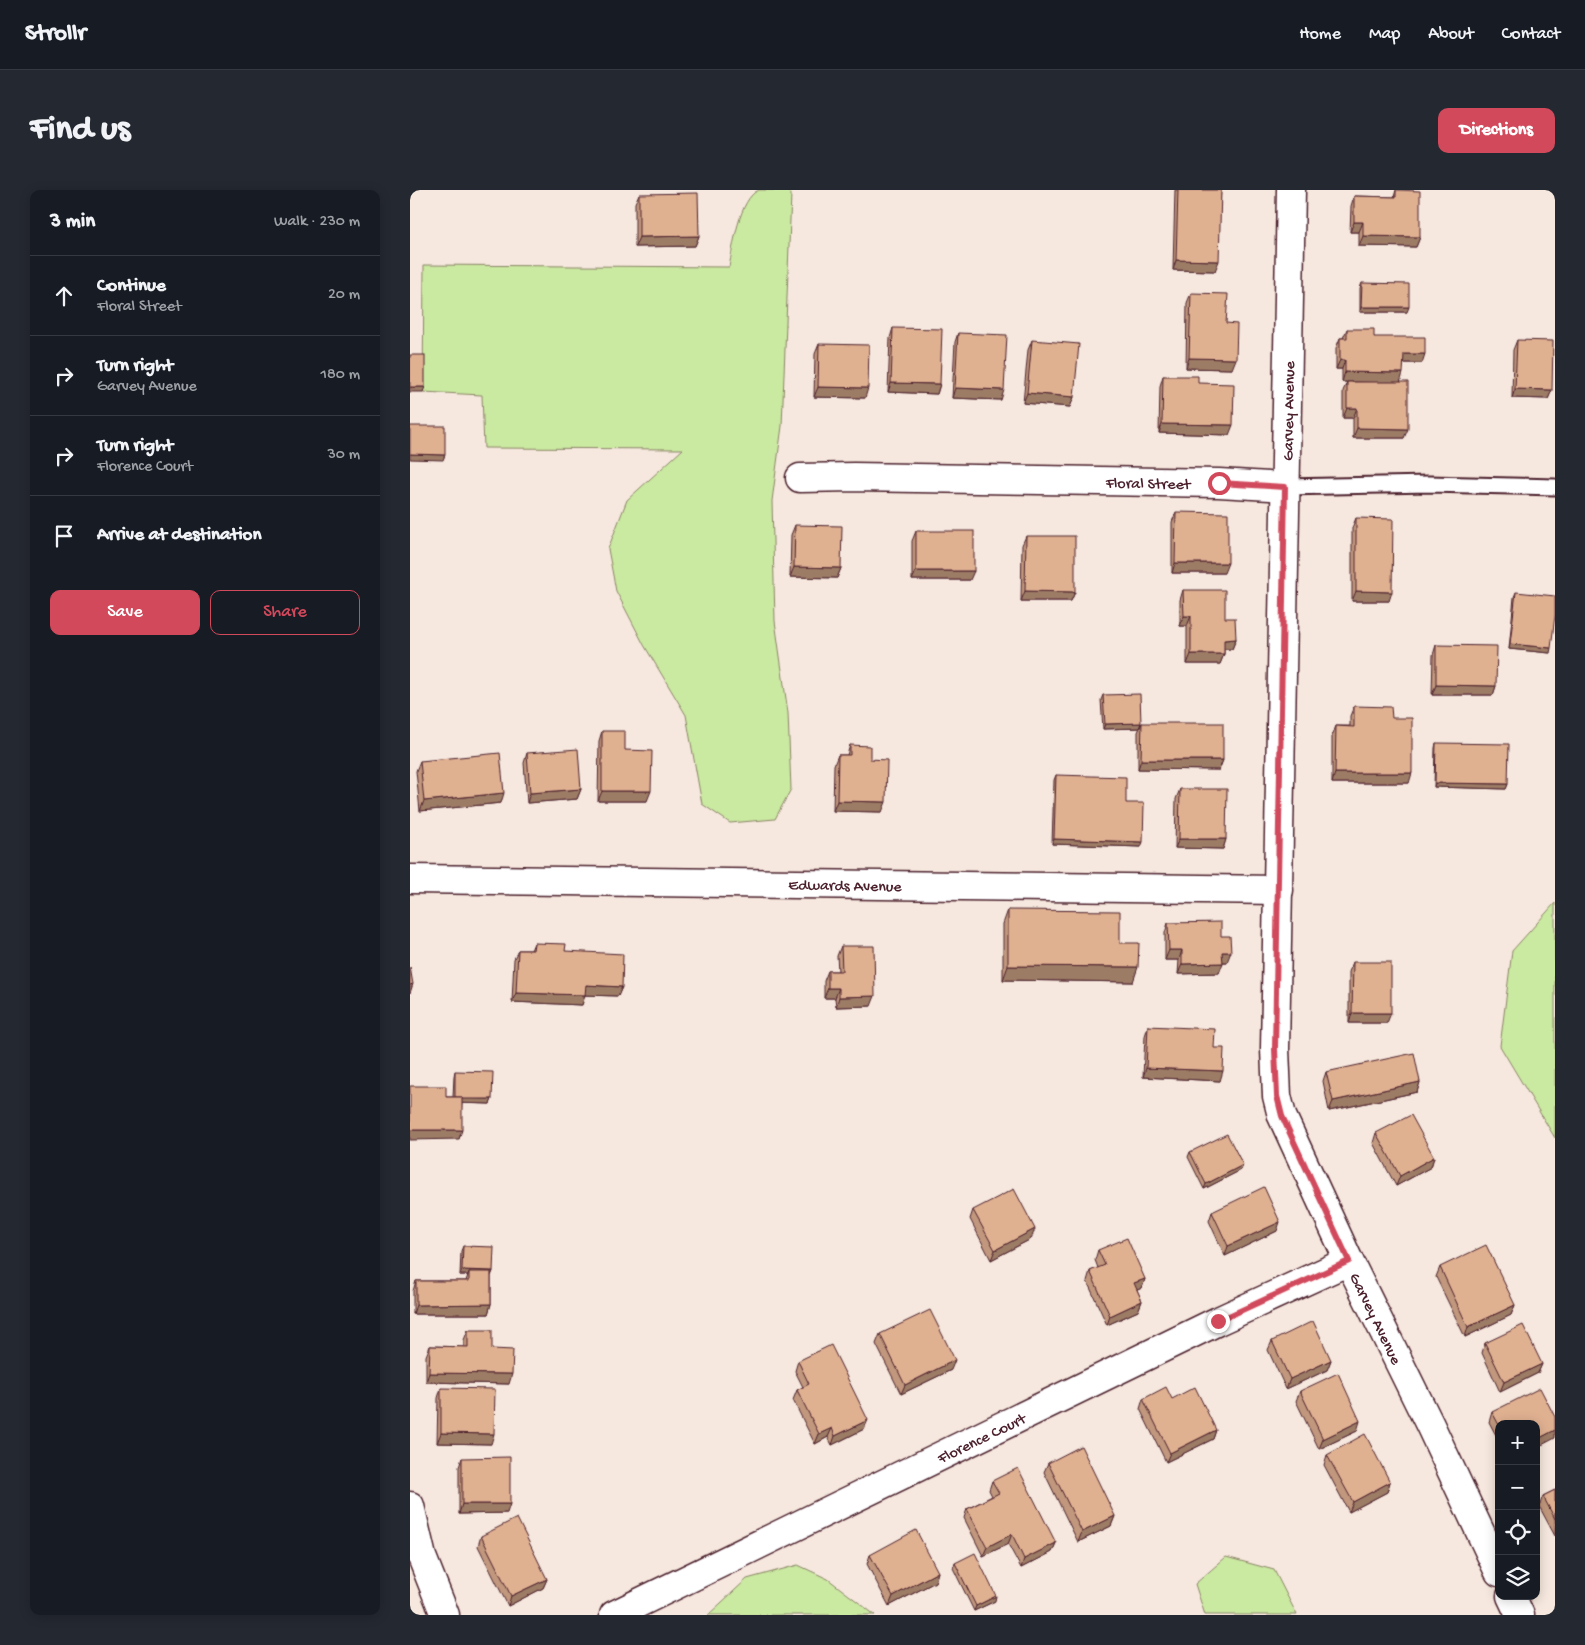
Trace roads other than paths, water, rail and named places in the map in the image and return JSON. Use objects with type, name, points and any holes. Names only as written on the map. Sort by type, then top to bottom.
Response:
[{"type":"street","name":"Garvey Avenue","points":[[1291,190],[1275,1049],[1277,1096],[1282,1116],[1349,1261],[1430,1425],[1495,1563]]},
{"type":"street","name":"Floral Street","points":[[800,478],[854,477],[1180,482],[1285,487]]},
{"type":"street","name":"Edwards Avenue","points":[[410,879],[1279,890]]},
{"type":"street","name":"Florence Court","points":[[614,1615],[1218,1321],[1349,1261]]},
{"type":"street","points":[[410,1506],[422,1557],[445,1615]]},
{"type":"street","points":[[1513,1600],[1520,1615]]},
{"type":"lane","name":"Floral Street","points":[[1285,487],[1429,484],[1555,487]]}]
